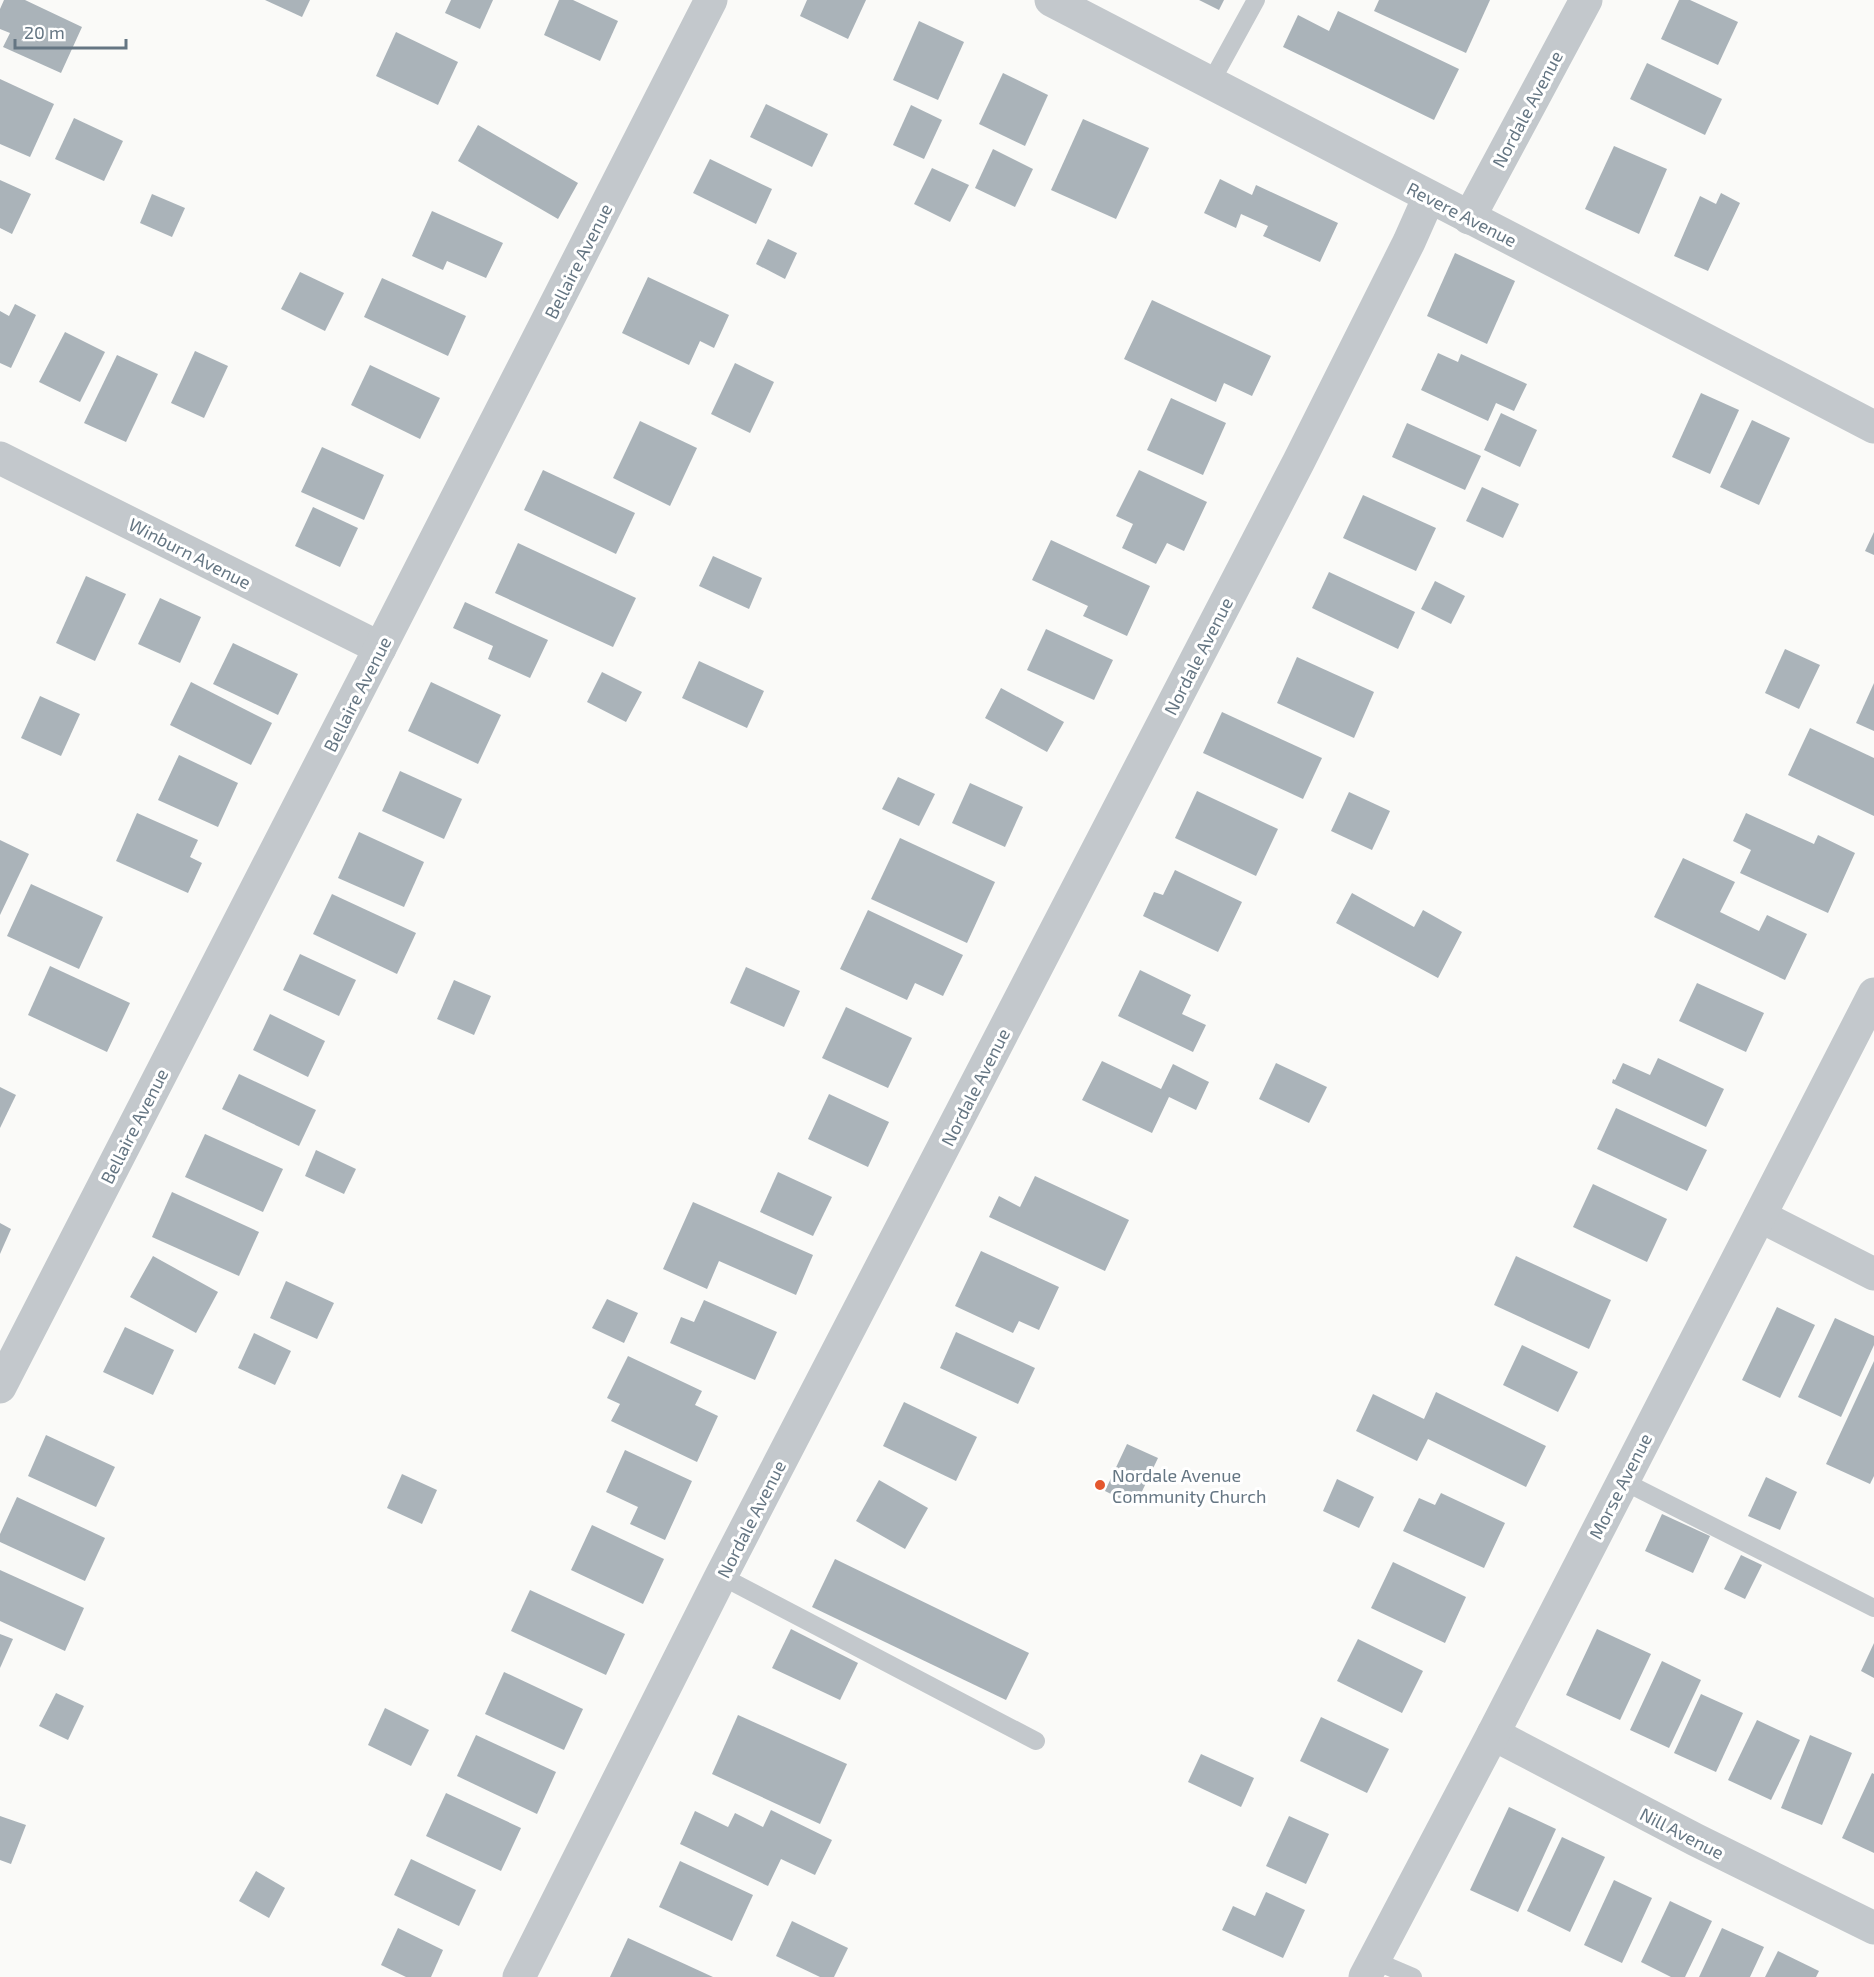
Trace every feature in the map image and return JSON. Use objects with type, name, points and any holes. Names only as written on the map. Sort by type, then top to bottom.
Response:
[{"type":"street","name":"Bellaire Avenue","points":[[0,1387],[711,0]]},
{"type":"street","name":"Revere Avenue","points":[[1051,0],[1874,427]]},
{"type":"street","name":"Nordale Avenue","points":[[1469,218],[1586,0]]},
{"type":"street","name":"Nordale Avenue","points":[[519,1977],[722,1576],[1299,461],[1409,242],[1429,197]]},
{"type":"street","name":"Winburn Avenue","points":[[0,458],[380,648]]},
{"type":"street","name":"Morse Avenue","points":[[1369,1968],[1493,1734],[1874,994]]},
{"type":"street","points":[[1760,1216],[1874,1274]]},
{"type":"street","name":"Nill Avenue","points":[[1493,1734],[1696,1840],[1874,1928]]},
{"type":"lane","points":[[1211,82],[1256,0]]},
{"type":"lane","points":[[1623,1481],[1874,1608]]},
{"type":"lane","points":[[722,1576],[1036,1741]]},
{"type":"lane","points":[[1369,1968],[1413,1977]]},
{"type":"building","points":[[4,0],[25,0],[82,27],[61,73],[3,47],[10,33],[0,29],[0,9]]},
{"type":"building","points":[[265,0],[310,0],[302,17]]},
{"type":"building","points":[[451,0],[493,0],[480,29],[445,13]]},
{"type":"building","points":[[559,0],[573,0],[618,21],[600,61],[544,35]]},
{"type":"building","points":[[807,0],[866,0],[848,39],[800,16]]},
{"type":"building","points":[[1199,0],[1224,0],[1219,10]]},
{"type":"building","points":[[1379,0],[1490,0],[1466,53],[1374,11]]},
{"type":"building","points":[[1679,0],[1690,0],[1738,22],[1718,65],[1661,39]]},
{"type":"building","points":[[1338,11],[1459,69],[1434,120],[1283,47],[1298,15],[1329,31]]},
{"type":"building","points":[[919,21],[964,42],[938,100],[893,80]]},
{"type":"building","points":[[396,32],[458,62],[438,105],[376,76]]},
{"type":"building","points":[[1647,63],[1722,99],[1705,135],[1630,99]]},
{"type":"building","points":[[1003,73],[1048,95],[1025,146],[979,124]]},
{"type":"building","points":[[0,79],[54,104],[30,157],[0,144]]},
{"type":"building","points":[[766,104],[828,134],[812,167],[750,137]]},
{"type":"building","points":[[911,105],[942,120],[924,159],[893,145]]},
{"type":"building","points":[[74,118],[123,141],[104,181],[55,159]]},
{"type":"building","points":[[1083,119],[1149,148],[1116,219],[1051,190]]},
{"type":"building","points":[[478,125],[578,183],[558,219],[458,161]]},
{"type":"building","points":[[1614,146],[1667,169],[1639,234],[1585,209]]},
{"type":"building","points":[[993,149],[1033,169],[1015,207],[975,188]]},
{"type":"building","points":[[710,159],[772,189],[756,224],[693,193]]},
{"type":"building","points":[[932,168],[969,185],[950,222],[914,204]]},
{"type":"building","points":[[1220,179],[1252,195],[1256,185],[1338,223],[1320,262],[1263,236],[1268,226],[1241,214],[1236,228],[1204,213]]},
{"type":"building","points":[[0,180],[31,194],[12,234],[0,228]]},
{"type":"building","points":[[1721,193],[1740,203],[1708,271],[1674,256],[1700,196],[1716,204]]},
{"type":"building","points":[[152,194],[185,208],[172,237],[140,223]]},
{"type":"building","points":[[432,211],[503,243],[486,278],[447,261],[443,270],[412,256]]},
{"type":"building","points":[[768,239],[797,253],[785,279],[756,264]]},
{"type":"building","points":[[1455,253],[1515,281],[1487,344],[1427,316]]},
{"type":"building","points":[[300,272],[344,293],[325,331],[281,309]]},
{"type":"building","points":[[648,277],[729,315],[714,348],[700,341],[689,365],[622,333]]},
{"type":"building","points":[[382,278],[466,316],[448,356],[364,317]]},
{"type":"building","points":[[1152,300],[1271,356],[1252,396],[1224,383],[1216,402],[1124,359]]},
{"type":"building","points":[[15,304],[36,315],[11,368],[0,363],[0,311],[9,316]]},
{"type":"building","points":[[65,332],[105,352],[80,402],[39,382]]},
{"type":"building","points":[[195,351],[228,366],[204,418],[171,403]]},
{"type":"building","points":[[1438,353],[1458,362],[1461,354],[1527,384],[1514,411],[1496,403],[1488,421],[1421,390]]},
{"type":"building","points":[[117,355],[158,374],[126,442],[84,423]]},
{"type":"building","points":[[735,363],[774,382],[750,433],[711,414]]},
{"type":"building","points":[[370,365],[440,398],[420,439],[351,405]]},
{"type":"building","points":[[1701,393],[1739,410],[1710,474],[1672,457]]},
{"type":"building","points":[[1171,398],[1226,423],[1203,475],[1147,450]]},
{"type":"building","points":[[1501,413],[1537,430],[1520,467],[1484,450]]},
{"type":"building","points":[[1752,420],[1790,438],[1759,505],[1720,487]]},
{"type":"building","points":[[640,421],[697,448],[670,506],[613,478]]},
{"type":"building","points":[[1407,423],[1481,456],[1465,490],[1392,457]]},
{"type":"building","points":[[322,447],[384,475],[364,520],[301,492]]},
{"type":"building","points":[[543,470],[635,513],[616,554],[524,510]]},
{"type":"building","points":[[1139,470],[1207,502],[1184,551],[1167,543],[1156,564],[1122,548],[1133,524],[1116,516]]},
{"type":"building","points":[[1482,487],[1519,504],[1503,538],[1466,521]]},
{"type":"building","points":[[1363,495],[1436,528],[1416,571],[1343,538]]},
{"type":"building","points":[[313,507],[358,528],[340,567],[295,546]]},
{"type":"building","points":[[1874,532],[1874,555],[1865,551]]},
{"type":"building","points":[[1051,540],[1150,586],[1127,636],[1083,616],[1088,606],[1032,580]]},
{"type":"building","points":[[518,543],[636,598],[613,647],[495,593]]},
{"type":"building","points":[[713,556],[762,578],[749,609],[699,586]]},
{"type":"building","points":[[1329,572],[1415,612],[1398,649],[1312,608]]},
{"type":"building","points":[[86,576],[126,594],[95,661],[56,643]]},
{"type":"building","points":[[1435,581],[1465,596],[1451,624],[1421,609]]},
{"type":"building","points":[[160,598],[201,617],[180,663],[138,644]]},
{"type":"building","points":[[465,602],[548,640],[530,678],[488,659],[493,646],[453,628]]},
{"type":"building","points":[[1046,629],[1113,660],[1094,700],[1027,670]]},
{"type":"building","points":[[233,643],[298,674],[278,715],[213,684]]},
{"type":"building","points":[[1785,649],[1820,665],[1799,709],[1765,693]]},
{"type":"building","points":[[1297,657],[1374,692],[1354,738],[1277,703]]},
{"type":"building","points":[[699,661],[764,691],[747,728],[682,698]]},
{"type":"building","points":[[602,672],[642,692],[626,722],[587,702]]},
{"type":"building","points":[[191,682],[272,723],[251,765],[170,725]]},
{"type":"building","points":[[431,682],[501,715],[478,764],[408,731]]},
{"type":"building","points":[[1874,683],[1874,731],[1856,723]]},
{"type":"building","points":[[1001,688],[1064,722],[1047,752],[985,718]]},
{"type":"building","points":[[40,696],[80,714],[61,756],[21,738]]},
{"type":"building","points":[[1222,712],[1322,758],[1303,799],[1203,753]]},
{"type":"building","points":[[1810,728],[1874,758],[1874,816],[1788,775]]},
{"type":"building","points":[[179,755],[238,783],[218,827],[158,800]]},
{"type":"building","points":[[400,771],[462,799],[444,839],[382,811]]},
{"type":"building","points":[[898,777],[935,794],[919,826],[882,809]]},
{"type":"building","points":[[970,783],[1023,807],[1005,847],[952,823]]},
{"type":"building","points":[[1197,791],[1278,829],[1256,876],[1175,838]]},
{"type":"building","points":[[1349,792],[1390,811],[1372,850],[1331,831]]},
{"type":"building","points":[[137,813],[198,840],[190,857],[202,863],[188,893],[116,861]]},
{"type":"building","points":[[1746,813],[1814,844],[1818,835],[1855,853],[1828,913],[1740,873],[1751,850],[1733,841]]},
{"type":"building","points":[[359,832],[424,862],[404,907],[338,878]]},
{"type":"building","points":[[900,838],[995,882],[967,943],[871,899]]},
{"type":"building","points":[[0,840],[29,854],[0,915]]},
{"type":"building","points":[[1683,858],[1735,882],[1720,912],[1759,931],[1767,915],[1807,934],[1785,980],[1654,917]]},
{"type":"building","points":[[1175,870],[1242,902],[1218,952],[1143,916],[1154,892],[1163,895]]},
{"type":"building","points":[[31,884],[103,917],[79,969],[7,936]]},
{"type":"building","points":[[1352,893],[1414,927],[1423,910],[1462,932],[1438,978],[1336,923]]},
{"type":"building","points":[[332,894],[416,933],[397,974],[313,934]]},
{"type":"building","points":[[868,910],[963,955],[943,996],[915,983],[907,1000],[840,969]]},
{"type":"building","points":[[300,954],[356,980],[339,1016],[283,990]]},
{"type":"building","points":[[50,966],[130,1003],[107,1052],[28,1015]]},
{"type":"building","points":[[746,967],[800,991],[784,1027],[730,1003]]},
{"type":"building","points":[[1140,970],[1191,995],[1182,1014],[1206,1025],[1193,1052],[1118,1016]]},
{"type":"building","points":[[454,980],[491,996],[474,1035],[437,1019]]},
{"type":"building","points":[[1697,983],[1764,1013],[1746,1052],[1679,1021]]},
{"type":"building","points":[[846,1007],[912,1038],[888,1088],[822,1058]]},
{"type":"building","points":[[270,1014],[325,1041],[308,1077],[253,1050]]},
{"type":"building","points":[[1658,1058],[1724,1089],[1706,1127],[1612,1083],[1623,1063],[1650,1075]]},
{"type":"building","points":[[1102,1061],[1161,1089],[1173,1064],[1209,1082],[1196,1110],[1169,1097],[1152,1133],[1082,1100]]},
{"type":"building","points":[[1276,1063],[1327,1087],[1309,1123],[1259,1099]]},
{"type":"building","points":[[239,1074],[316,1110],[299,1146],[222,1109]]},
{"type":"building","points":[[0,1087],[16,1095],[0,1128]]},
{"type":"building","points":[[829,1094],[889,1122],[868,1167],[808,1139]]},
{"type":"building","points":[[1616,1108],[1707,1150],[1687,1191],[1597,1149]]},
{"type":"building","points":[[205,1134],[283,1169],[263,1212],[185,1177]]},
{"type":"building","points":[[316,1150],[356,1169],[344,1194],[305,1176]]},
{"type":"building","points":[[778,1172],[832,1197],[813,1236],[760,1212]]},
{"type":"building","points":[[1035,1176],[1129,1220],[1105,1271],[989,1217],[999,1196],[1020,1207]]},
{"type":"building","points":[[1593,1184],[1667,1219],[1647,1262],[1573,1227]]},
{"type":"building","points":[[172,1192],[259,1232],[239,1276],[152,1237]]},
{"type":"building","points":[[693,1202],[813,1255],[796,1295],[719,1261],[707,1289],[663,1269]]},
{"type":"building","points":[[0,1223],[11,1229],[0,1254]]},
{"type":"building","points":[[981,1251],[1059,1287],[1039,1330],[1019,1321],[1013,1333],[955,1306]]},
{"type":"building","points":[[153,1256],[218,1292],[196,1333],[130,1297]]},
{"type":"building","points":[[1516,1256],[1611,1300],[1589,1349],[1494,1305]]},
{"type":"building","points":[[286,1281],[334,1303],[317,1339],[270,1318]]},
{"type":"building","points":[[607,1299],[638,1313],[624,1343],[592,1328]]},
{"type":"building","points":[[704,1300],[777,1332],[755,1380],[670,1343],[681,1317],[694,1322]]},
{"type":"building","points":[[1777,1307],[1815,1325],[1780,1398],[1742,1380]]},
{"type":"building","points":[[1835,1318],[1874,1336],[1874,1345],[1841,1417],[1798,1397]]},
{"type":"building","points":[[125,1327],[174,1350],[153,1395],[103,1372]]},
{"type":"building","points":[[956,1332],[1035,1368],[1018,1404],[940,1368]]},
{"type":"building","points":[[254,1333],[291,1351],[275,1385],[238,1368]]},
{"type":"building","points":[[1522,1345],[1578,1372],[1558,1412],[1503,1385]]},
{"type":"building","points":[[628,1356],[702,1391],[695,1405],[718,1416],[697,1462],[611,1421],[620,1404],[607,1398]]},
{"type":"building","points":[[1874,1361],[1874,1476],[1870,1484],[1826,1464]]},
{"type":"building","points":[[1436,1392],[1546,1446],[1526,1487],[1428,1439],[1417,1461],[1356,1431],[1373,1394],[1424,1419]]},
{"type":"building","points":[[904,1402],[977,1437],[956,1481],[883,1446]]},
{"type":"building","points":[[46,1435],[115,1467],[96,1507],[28,1476]]},
{"type":"building","points":[[1127,1444],[1158,1458],[1135,1506],[1105,1491]]},
{"type":"building","points":[[625,1450],[692,1481],[665,1540],[630,1524],[638,1507],[606,1492]]},
{"type":"building","points":[[402,1474],[437,1490],[422,1524],[387,1508]]},
{"type":"building","points":[[1766,1477],[1797,1492],[1780,1530],[1748,1516]]},
{"type":"building","points":[[1337,1479],[1374,1497],[1359,1528],[1323,1511]]},
{"type":"building","points":[[879,1480],[928,1508],[905,1549],[856,1521]]},
{"type":"building","points":[[1441,1493],[1505,1523],[1484,1568],[1403,1531],[1419,1498],[1435,1505]]},
{"type":"building","points":[[17,1497],[105,1538],[85,1581],[0,1542],[0,1534]]},
{"type":"building","points":[[1662,1514],[1710,1536],[1693,1573],[1645,1551]]},
{"type":"building","points":[[592,1525],[664,1559],[643,1604],[571,1570]]},
{"type":"building","points":[[1741,1555],[1762,1565],[1745,1599],[1724,1589]]},
{"type":"building","points":[[835,1559],[1029,1653],[1006,1700],[812,1607]]},
{"type":"building","points":[[1393,1562],[1466,1597],[1445,1643],[1371,1608]]},
{"type":"building","points":[[0,1570],[84,1608],[65,1651],[0,1621]]},
{"type":"building","points":[[530,1590],[625,1634],[606,1675],[511,1631]]},
{"type":"building","points":[[791,1629],[858,1663],[840,1700],[772,1668]]},
{"type":"building","points":[[1597,1629],[1651,1654],[1620,1720],[1566,1695]]},
{"type":"building","points":[[0,1634],[13,1639],[0,1668]]},
{"type":"building","points":[[1358,1639],[1423,1671],[1402,1713],[1337,1681]]},
{"type":"building","points":[[1874,1643],[1874,1678],[1861,1671]]},
{"type":"building","points":[[1662,1661],[1701,1680],[1669,1748],[1630,1730]]},
{"type":"building","points":[[504,1672],[583,1709],[564,1750],[485,1714]]},
{"type":"building","points":[[56,1693],[84,1706],[68,1740],[39,1726]]},
{"type":"building","points":[[1701,1694],[1743,1713],[1716,1772],[1674,1753]]},
{"type":"building","points":[[385,1708],[429,1730],[411,1766],[368,1745]]},
{"type":"building","points":[[738,1715],[847,1764],[820,1824],[712,1774]]},
{"type":"building","points":[[1321,1717],[1389,1749],[1367,1793],[1300,1761]]},
{"type":"building","points":[[1757,1720],[1800,1740],[1771,1800],[1728,1780]]},
{"type":"building","points":[[476,1735],[556,1772],[537,1814],[457,1776]]},
{"type":"building","points":[[1810,1735],[1852,1753],[1822,1825],[1781,1808]]},
{"type":"building","points":[[1201,1754],[1254,1778],[1241,1807],[1188,1782]]},
{"type":"building","points":[[1872,1773],[1874,1774],[1874,1853],[1842,1838]]},
{"type":"building","points":[[446,1793],[521,1828],[501,1871],[426,1836]]},
{"type":"building","points":[[1509,1807],[1556,1829],[1518,1912],[1470,1890]]},
{"type":"building","points":[[771,1810],[832,1840],[815,1875],[781,1859],[768,1886],[680,1844],[695,1811],[728,1827],[735,1813],[763,1827]]},
{"type":"building","points":[[0,1816],[26,1825],[11,1864],[0,1860]]},
{"type":"building","points":[[1289,1816],[1329,1834],[1306,1884],[1266,1866]]},
{"type":"building","points":[[1562,1837],[1605,1857],[1570,1932],[1527,1911]]},
{"type":"building","points":[[411,1859],[476,1890],[459,1926],[394,1895]]},
{"type":"building","points":[[680,1861],[753,1895],[732,1941],[659,1907]]},
{"type":"building","points":[[256,1871],[285,1888],[269,1918],[239,1901]]},
{"type":"building","points":[[1614,1880],[1652,1898],[1622,1963],[1584,1945]]},
{"type":"building","points":[[1266,1892],[1305,1910],[1283,1958],[1222,1930],[1233,1906],[1255,1916]]},
{"type":"building","points":[[1670,1901],[1712,1921],[1685,1977],[1671,1977],[1641,1962]]},
{"type":"building","points":[[792,1921],[848,1948],[834,1977],[820,1977],[776,1956]]},
{"type":"building","points":[[398,1928],[443,1950],[431,1977],[406,1977],[381,1965]]},
{"type":"building","points":[[1722,1928],[1764,1947],[1750,1977],[1699,1977]]},
{"type":"building","points":[[628,1938],[713,1977],[610,1977]]},
{"type":"building","points":[[1778,1951],[1819,1971],[1816,1977],[1765,1977]]},
{"type":"place","name":"Nordale Avenue Community Church","points":[[1100,1485]]}]
